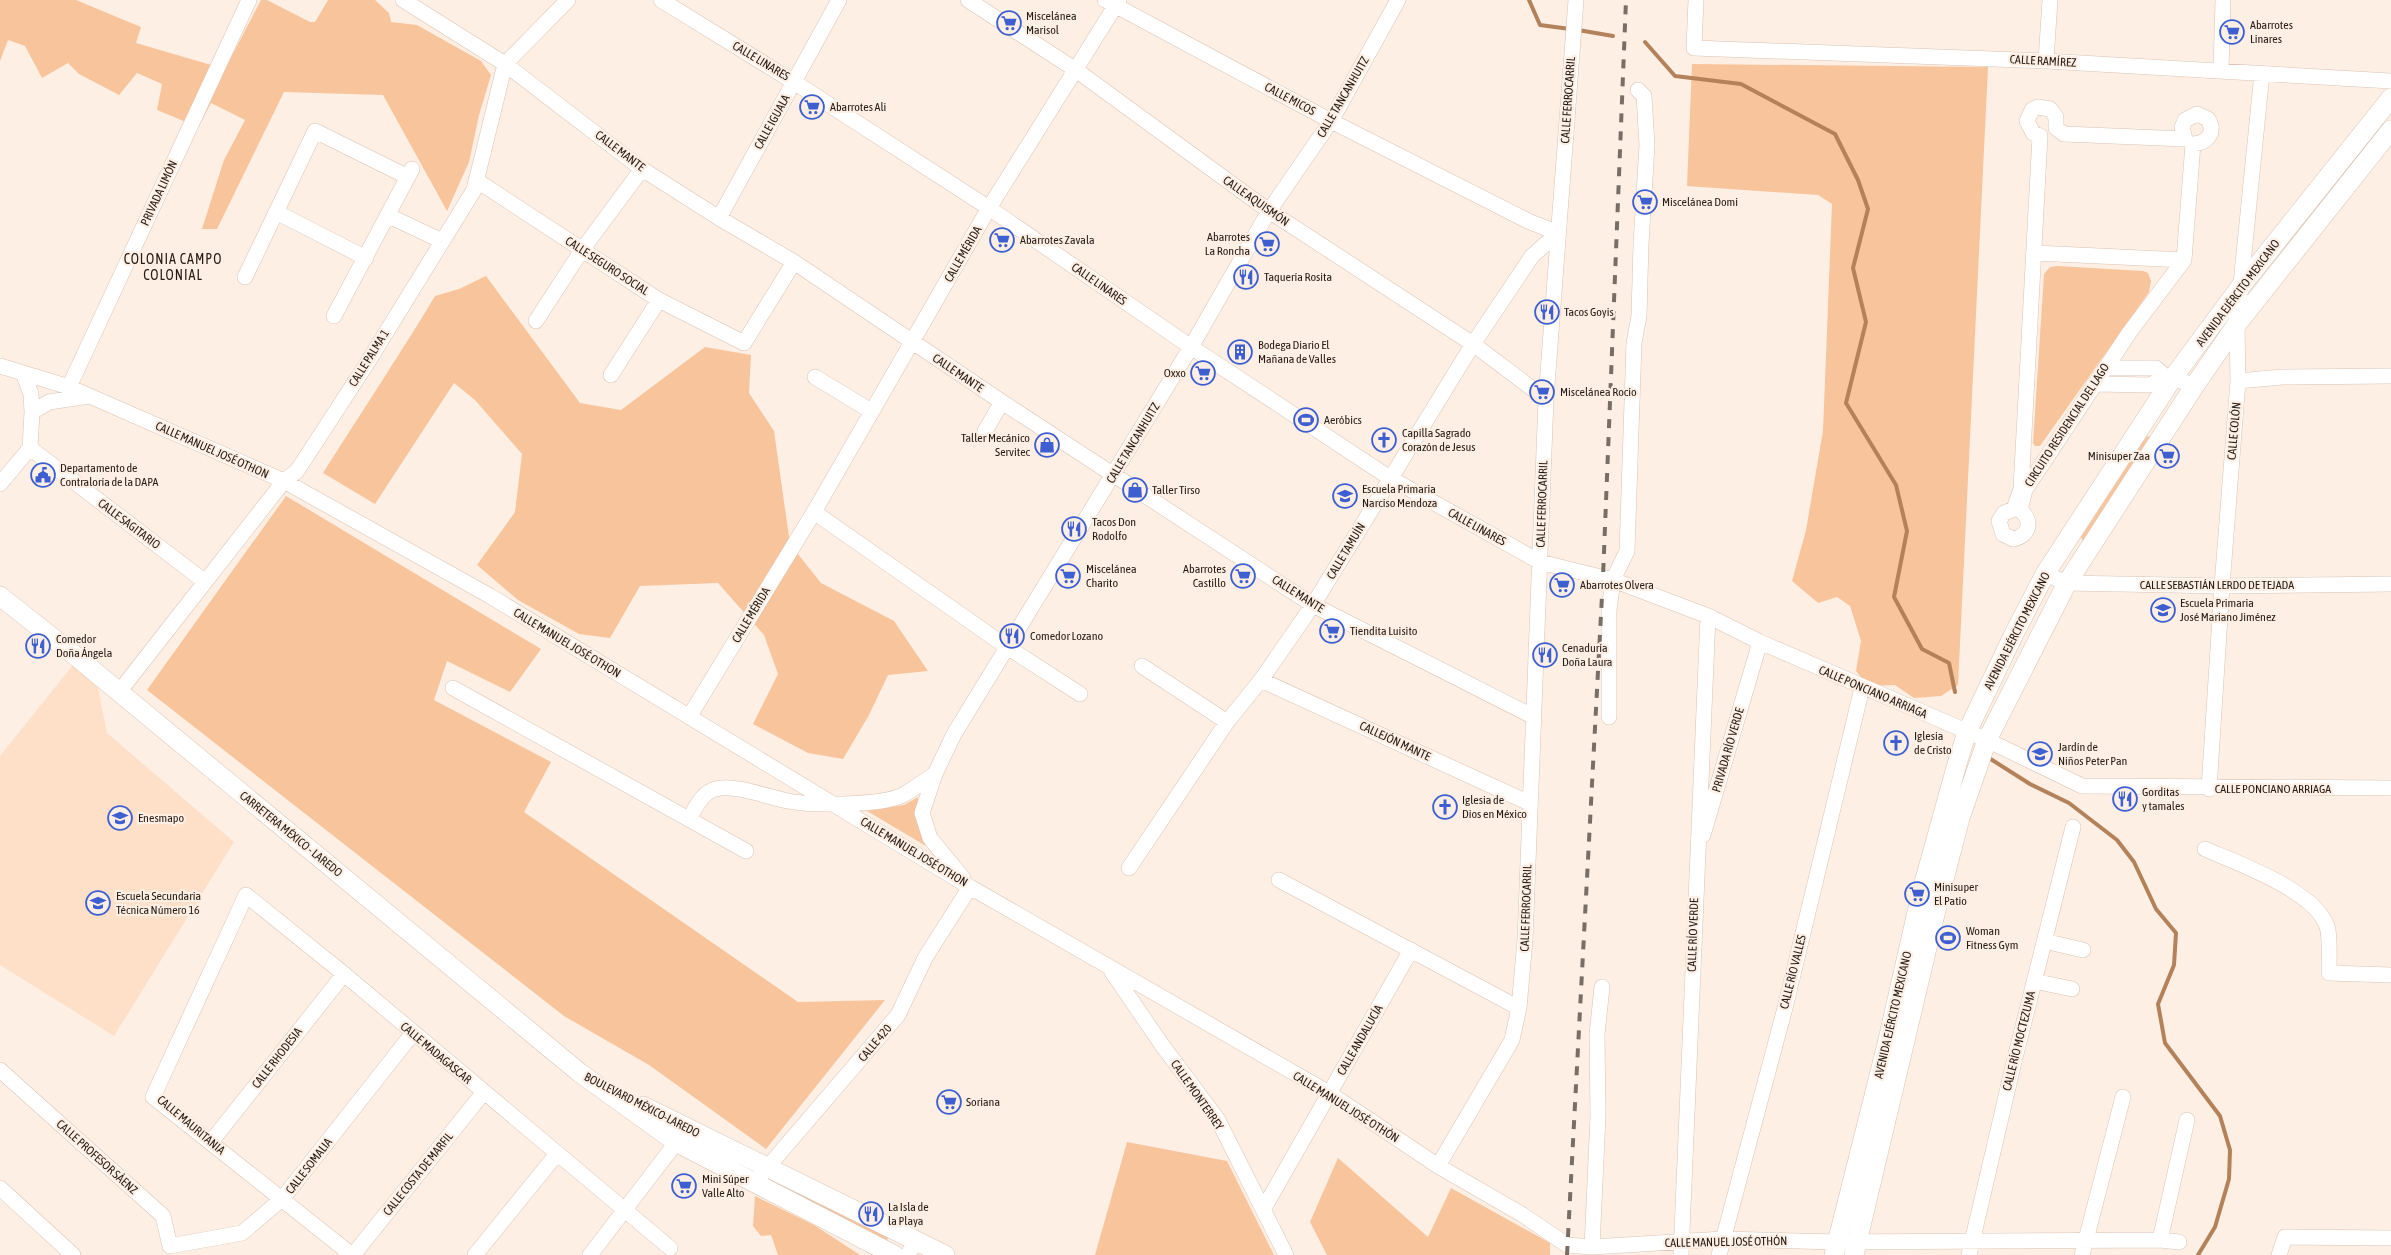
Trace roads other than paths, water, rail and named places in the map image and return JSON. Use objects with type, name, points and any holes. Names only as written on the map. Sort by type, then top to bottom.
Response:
[{"type":"main road","name":"AVENIDA EJÉRCITO MEXICANO","points":[[1855,1248],[1896,1046],[1922,890],[1967,732],[2045,574],[2169,378],[2391,98]]},
{"type":"main road","name":"AVENIDA EJÉRCITO MEXICANO","points":[[1836,1248],[1937,906],[1960,818],[1987,740],[2067,583],[2195,385],[2237,324],[2391,130]]},
{"type":"main road","name":"CARRETERA MÉXICO - LAREDO","points":[[0,596],[580,1072]]},
{"type":"main road","name":"BOULEVARD MÉXICO-LAREDO","points":[[580,1072],[755,1182],[894,1255]]},
{"type":"main road","name":"BOULEVARD MÉXICO-LAREDO","points":[[681,1135],[769,1168],[931,1250]]},
{"type":"main road","points":[[855,1236],[871,1250],[871,1255]]},
{"type":"street","name":"PRIVADA LIMÓN","points":[[69,387],[249,0]]},
{"type":"street","name":"CALLE MANTE","points":[[403,0],[505,64],[642,168],[719,218],[794,262],[1002,402],[1313,605],[1532,716]]},
{"type":"street","points":[[505,64],[568,0]]},
{"type":"street","name":"CALLE LINARES","points":[[661,0],[794,82],[989,208],[1191,347],[1390,478],[1540,562]]},
{"type":"street","name":"CALLE IGUALA","points":[[719,218],[839,0]]},
{"type":"street","name":"CALLE AQUISMÓN","points":[[968,0],[1076,70],[1269,211],[1473,344],[1546,399]]},
{"type":"street","name":"CALLE TANCANHUITZ","points":[[970,887],[930,838],[922,813],[935,774],[954,734],[1114,475],[1191,347],[1269,211],[1331,120],[1398,0]]},
{"type":"street","name":"CALLE FERROCARRIL","points":[[1438,1166],[1512,1040],[1519,1008],[1525,940],[1532,716],[1546,399],[1576,0]]},
{"type":"street","name":"CALLE RAMÍREZ","points":[[1696,0],[1694,48],[2046,61],[2391,81]]},
{"type":"street","points":[[2046,61],[2050,0]]},
{"type":"street","points":[[2221,71],[2223,0]]},
{"type":"street","name":"CALLE MÉRIDA","points":[[689,717],[814,512],[989,208],[1076,70],[1113,2]]},
{"type":"street","name":"CALLE MICOS","points":[[1113,2],[1331,120],[1528,221],[1558,233]]},
{"type":"street","name":"CALLE PALMA 1","points":[[119,692],[284,481],[297,471],[474,190],[505,64]]},
{"type":"street","name":"CALLE COLÓN","points":[[2209,789],[2238,381],[2237,324],[2262,73]]},
{"type":"street","points":[[1609,717],[1609,610],[1613,580],[1627,551],[1634,343],[1639,316],[1647,145],[1644,96],[1638,90]]},
{"type":"street","name":"CIRCUITO RESIDENCIAL DEL LAGO","points":[[2044,107],[2050,109],[2056,117],[2056,128],[2064,134],[2185,139],[2182,128],[2185,120],[2197,114],[2208,119],[2212,130],[2210,137],[2202,143],[2194,144],[2184,260],[2105,368],[2025,490],[2020,510],[2028,520],[2028,528],[2025,534],[2019,538],[2007,537],[2000,528],[1999,521],[2004,512],[2014,509],[2021,490],[2035,253],[2040,136],[2028,128],[2027,121],[2032,110],[2044,107]]},
{"type":"street","points":[[245,277],[315,131],[411,172],[334,316]]},
{"type":"street","points":[[536,321],[582,250],[642,168]]},
{"type":"street","name":"CALLE SEGURO SOCIAL","points":[[476,180],[659,300],[744,343],[794,262]]},
{"type":"street","points":[[276,212],[366,258]]},
{"type":"street","points":[[389,216],[442,241]]},
{"type":"street","name":"CALLE TAMUÍN","points":[[1129,868],[1227,722],[1261,680],[1313,605],[1473,344],[1532,256],[1558,233]]},
{"type":"street","points":[[2035,253],[2184,260]]},
{"type":"street","points":[[611,376],[659,300]]},
{"type":"street","name":"CALLE MANUEL JOSÉ OTHON","points":[[0,366],[69,387],[284,481],[490,596],[970,887],[1081,950],[1110,969]]},
{"type":"street","points":[[2105,368],[2156,368],[2169,378],[2195,385]]},
{"type":"street","points":[[0,484],[30,448],[32,412],[30,394],[24,373]]},
{"type":"street","points":[[2238,381],[2282,377],[2391,376]]},
{"type":"street","points":[[815,377],[871,411]]},
{"type":"street","points":[[2094,384],[2150,385],[2169,378]]},
{"type":"street","points":[[32,412],[49,402],[90,396]]},
{"type":"street","points":[[985,432],[1002,402]]},
{"type":"street","name":"CALLE SAGITARIO","points":[[30,448],[204,581]]},
{"type":"street","points":[[814,512],[1007,647],[1080,694]]},
{"type":"street","name":"CALLE PONCIANO ARRIAGA","points":[[1540,562],[1613,580],[1708,616],[1760,642],[1862,688],[1987,740],[2082,786],[2209,789],[2391,788]]},
{"type":"street","name":"CALLE SEBASTIÁN LERDO DE TEJADA","points":[[2045,574],[2067,583],[2222,586],[2391,584]]},
{"type":"street","name":"CALLE RÍO VERDE","points":[[1682,1248],[1696,858],[1708,616]]},
{"type":"street","name":"PRIVADA RÍO VERDE","points":[[1696,858],[1760,642]]},
{"type":"street","points":[[1142,666],[1227,722]]},
{"type":"street","name":"CALLEJÓN MANTE","points":[[1261,680],[1530,803]]},
{"type":"street","points":[[453,688],[746,851]]},
{"type":"street","name":"CALLE RÍO VALLES","points":[[1719,1255],[1785,1008],[1862,688]]},
{"type":"street","points":[[689,819],[705,794],[716,788],[729,788],[797,804],[834,804],[902,796],[935,774]]},
{"type":"street","name":"CALLE RÍO MOCTEZUMA","points":[[1969,1255],[2034,980],[2073,827]]},
{"type":"street","points":[[2205,849],[2273,878],[2315,908],[2328,929],[2329,973],[2391,975]]},
{"type":"street","points":[[1279,880],[1519,1008]]},
{"type":"street","name":"CALLE 420","points":[[755,1182],[769,1168],[898,1015],[925,958],[970,887]]},
{"type":"street","name":"CALLE MADAGASCAR","points":[[246,895],[344,974],[556,1155],[670,1248]]},
{"type":"street","name":"CALLE MAURITANIA","points":[[246,895],[154,1097],[283,1198],[352,1255]]},
{"type":"street","points":[[2044,942],[2084,950]]},
{"type":"street","name":"CALLE ANDALUCÍA","points":[[1264,1208],[1411,950]]},
{"type":"street","name":"CALLE MANUEL JOSÉ OTHÓN","points":[[1110,969],[1329,1093],[1438,1166],[1523,1215],[1567,1245],[1682,1248],[1722,1239],[1836,1248],[1973,1240],[2160,1240],[2179,1242]]},
{"type":"street","name":"CALLE MONTERREY","points":[[1110,969],[1162,1045],[1218,1120],[1286,1255]]},
{"type":"street","name":"CALLE RHODESIA","points":[[211,1142],[344,974]]},
{"type":"street","points":[[2034,980],[2072,989]]},
{"type":"street","points":[[1592,1247],[1598,1116],[1597,1034],[1602,987]]},
{"type":"street","name":"CALLE SOMALIA","points":[[166,1250],[242,1233],[283,1198],[413,1034]]},
{"type":"street","name":"CALLE PROFESOR SÁENZ","points":[[0,1070],[163,1216],[166,1250]]},
{"type":"street","name":"CALLE COSTA DE MARFIL","points":[[352,1255],[484,1092]]},
{"type":"street","points":[[2082,1255],[2123,1097]]},
{"type":"street","points":[[2160,1240],[2188,1120]]},
{"type":"street","points":[[590,1255],[625,1212],[681,1135]]},
{"type":"street","points":[[475,1255],[556,1155]]},
{"type":"street","points":[[0,1188],[73,1255]]},
{"type":"street","points":[[2279,1255],[2286,1236],[2391,1238]]},
{"type":"street","points":[[907,1255],[931,1250]]},
{"type":"waterway","points":[[1529,0],[1540,25],[1570,29]]},
{"type":"waterway","points":[[1578,30],[1613,36]]},
{"type":"waterway","points":[[1645,42],[1675,76],[1741,84],[1835,134],[1858,180],[1868,209],[1853,268],[1866,322],[1846,403],[1896,485],[1907,531],[1894,597],[1922,649],[1949,663],[1955,692]]},
{"type":"waterway","points":[[1989,758],[2030,784],[2069,803],[2117,840],[2134,862],[2156,909],[2176,933],[2174,965],[2158,1004],[2165,1043],[2220,1116],[2230,1150],[2229,1179],[2215,1227],[2198,1255]]},
{"type":"railway","points":[[1567,1255],[1603,577],[1626,0]]},
{"type":"place","name":"Miscelánea Marisol","points":[[1009,23]]},
{"type":"place","name":"Abarrotes Linares","points":[[2232,32]]},
{"type":"place","name":"Abarrotes Ali","points":[[812,107]]},
{"type":"place","name":"Miscelánea Domi","points":[[1645,202]]},
{"type":"place","name":"Abarrotes Zavala","points":[[1002,240]]},
{"type":"place","name":"Abarrotes La Roncha","points":[[1267,244]]},
{"type":"place","name":"Taquería Rosita","points":[[1246,277]]},
{"type":"place","name":"Tacos Goyis","points":[[1547,312]]},
{"type":"place","name":"Bodega Diario El Mañana de Valles","points":[[1240,352]]},
{"type":"place","name":"Oxxo","points":[[1203,373]]},
{"type":"place","name":"Miscelánea Rocío","points":[[1542,392]]},
{"type":"place","name":"Aeróbics","points":[[1306,420]]},
{"type":"place","name":"Capilla Sagrado Corazón de Jesus","points":[[1384,440]]},
{"type":"place","name":"Taller Mecánico Servitec","points":[[1047,445]]},
{"type":"place","name":"Minisuper Zaa","points":[[2167,456]]},
{"type":"place","name":"Departamento de Contraloría de la DAPA","points":[[43,475]]},
{"type":"place","name":"Taller Tirso","points":[[1135,490]]},
{"type":"place","name":"Escuela Primaria Narciso Mendoza","points":[[1345,496]]},
{"type":"place","name":"Tacos Don Rodolfo","points":[[1074,529]]},
{"type":"place","name":"Miscelánea Charito","points":[[1068,576]]},
{"type":"place","name":"Abarrotes Castillo","points":[[1243,576]]},
{"type":"place","name":"Abarrotes Olvera","points":[[1562,585]]},
{"type":"place","name":"Escuela Primaria José Mariano Jiménez","points":[[2163,610]]},
{"type":"place","name":"Tiendita Luisito","points":[[1332,631]]},
{"type":"place","name":"Comedor Lozano","points":[[1012,636]]},
{"type":"place","name":"Comedor Doña Ángela","points":[[38,646]]},
{"type":"place","name":"Cenaduría Doña Laura","points":[[1545,655]]},
{"type":"place","name":"Iglesia de Cristo","points":[[1896,743]]},
{"type":"place","name":"Jardín de Niños Peter Pan","points":[[2040,754]]},
{"type":"place","name":"Gorditas y tamales","points":[[2125,799]]},
{"type":"place","name":"Iglesia de Dios en México","points":[[1445,807]]},
{"type":"place","name":"Enesmapo","points":[[120,818]]},
{"type":"place","name":"Minisuper El Patio","points":[[1917,894]]},
{"type":"place","name":"Escuela Secundaria Técnica Número 16","points":[[98,903]]},
{"type":"place","name":"Woman Fitness Gym","points":[[1948,938]]},
{"type":"place","name":"Soriana","points":[[949,1102]]},
{"type":"place","name":"Mini Súper Valle Alto","points":[[684,1186]]},
{"type":"place","name":"La Isla de la Playa","points":[[871,1214]]},
{"type":"district","name":"COLONIA CAMPO COLONIAL","points":[[173,268]]}]
